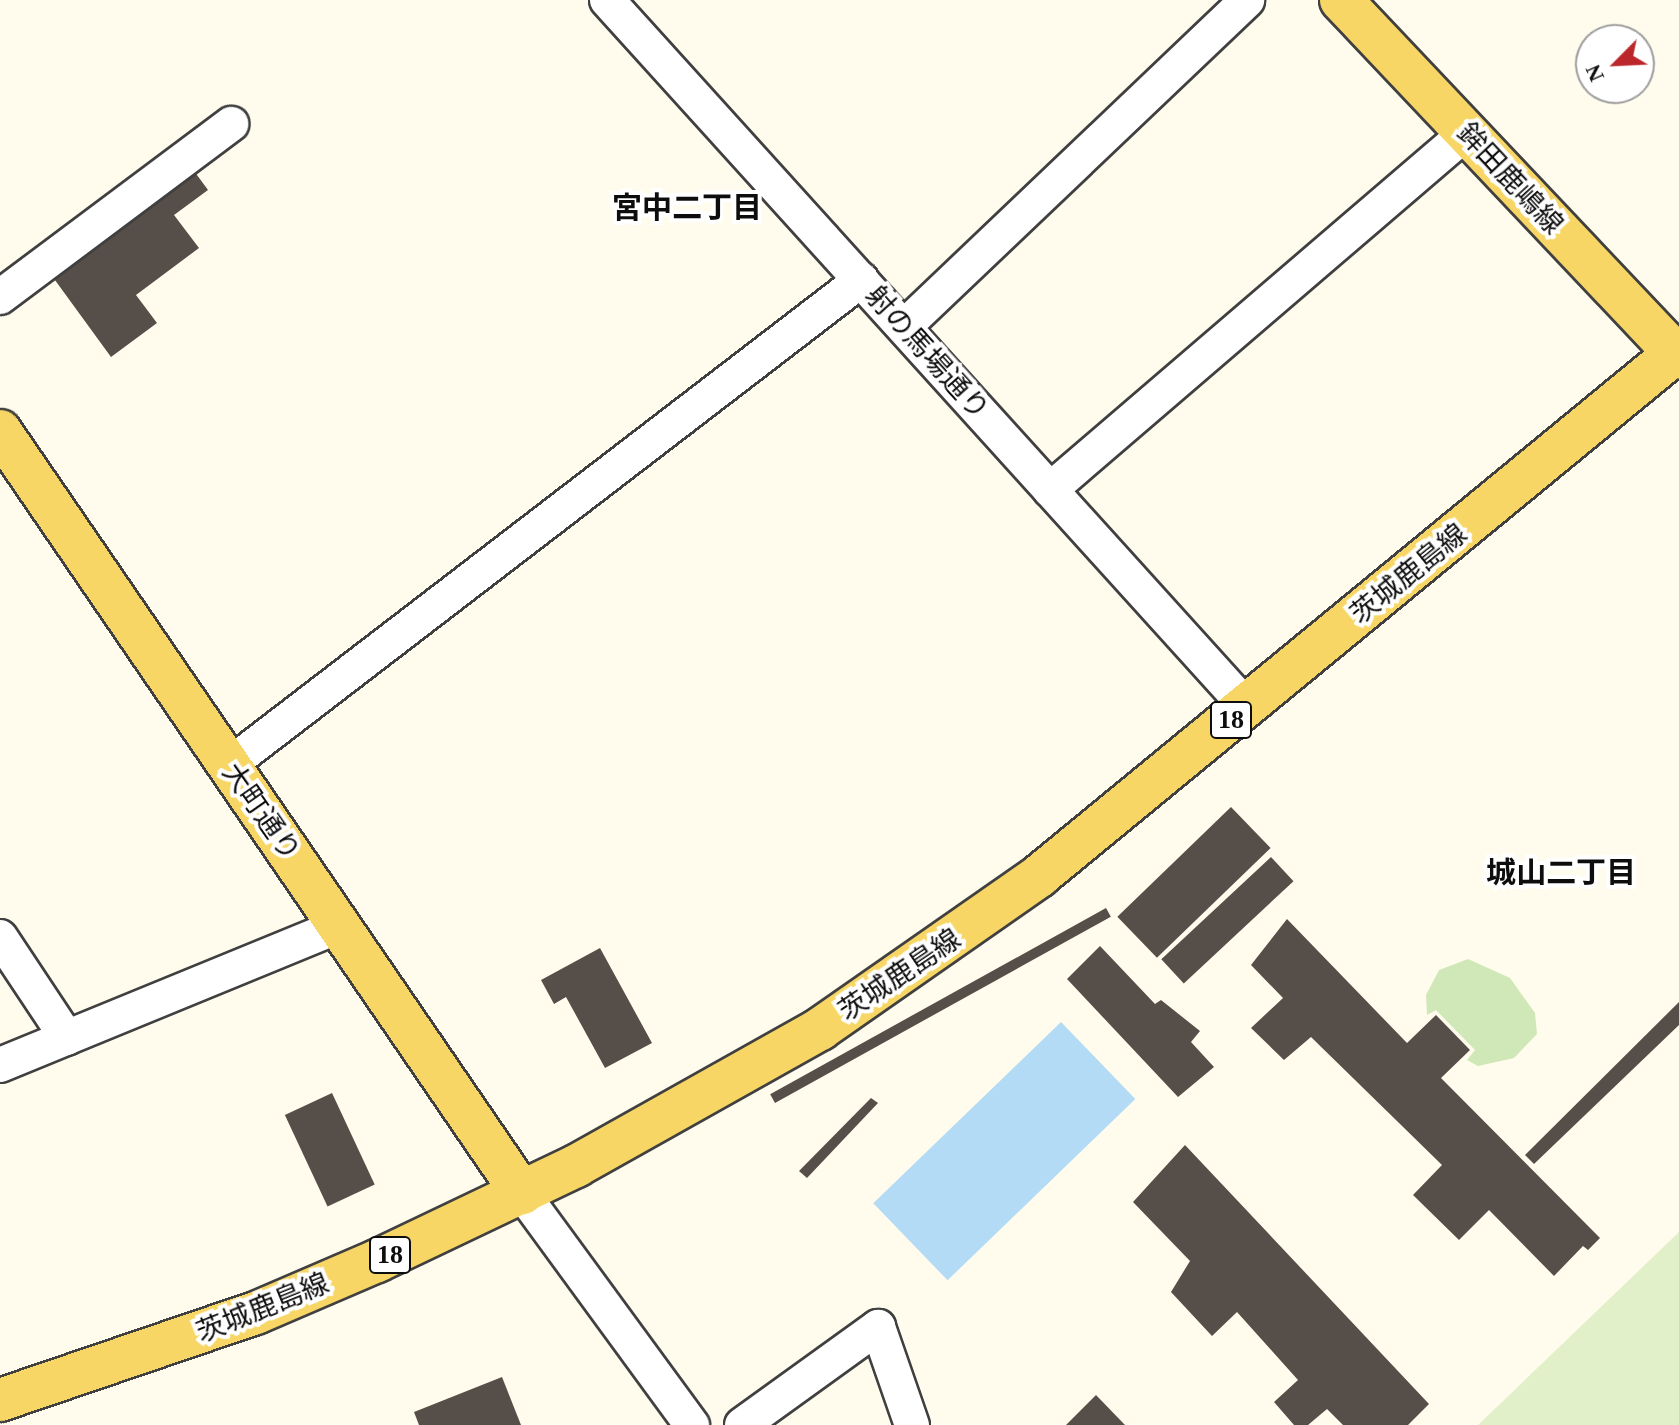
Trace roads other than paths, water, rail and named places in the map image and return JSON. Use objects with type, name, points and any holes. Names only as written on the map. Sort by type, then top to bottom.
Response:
[{"type":"main road","name":"鉾田鹿嶋線","points":[[1341,0],[1678,353]]},
{"type":"main road","name":"茨城鹿島線","points":[[0,1400],[256,1313],[522,1193],[697,1101],[923,962],[1247,707],[1678,353]]},
{"type":"main road","name":"大町通り","points":[[0,431],[522,1193]]},
{"type":"street","name":"射の馬場通り","points":[[607,0],[1247,707]]},
{"type":"street","points":[[904,327],[1247,0]]},
{"type":"street","points":[[0,297],[231,124]]},
{"type":"street","points":[[1050,490],[1466,133]]},
{"type":"street","points":[[229,765],[861,280]]},
{"type":"street","points":[[0,1065],[339,926]]},
{"type":"street","points":[[0,937],[67,1038]]},
{"type":"street","points":[[522,1193],[692,1425]]},
{"type":"street","points":[[742,1425],[878,1327],[912,1425]]},
{"type":"water","points":[[1061,1022],[1135,1099],[948,1280],[873,1203]]},
{"type":"district","name":"宮中二丁目","points":[[687,208]]},
{"type":"district","name":"城山二丁目","points":[[1561,873]]}]
